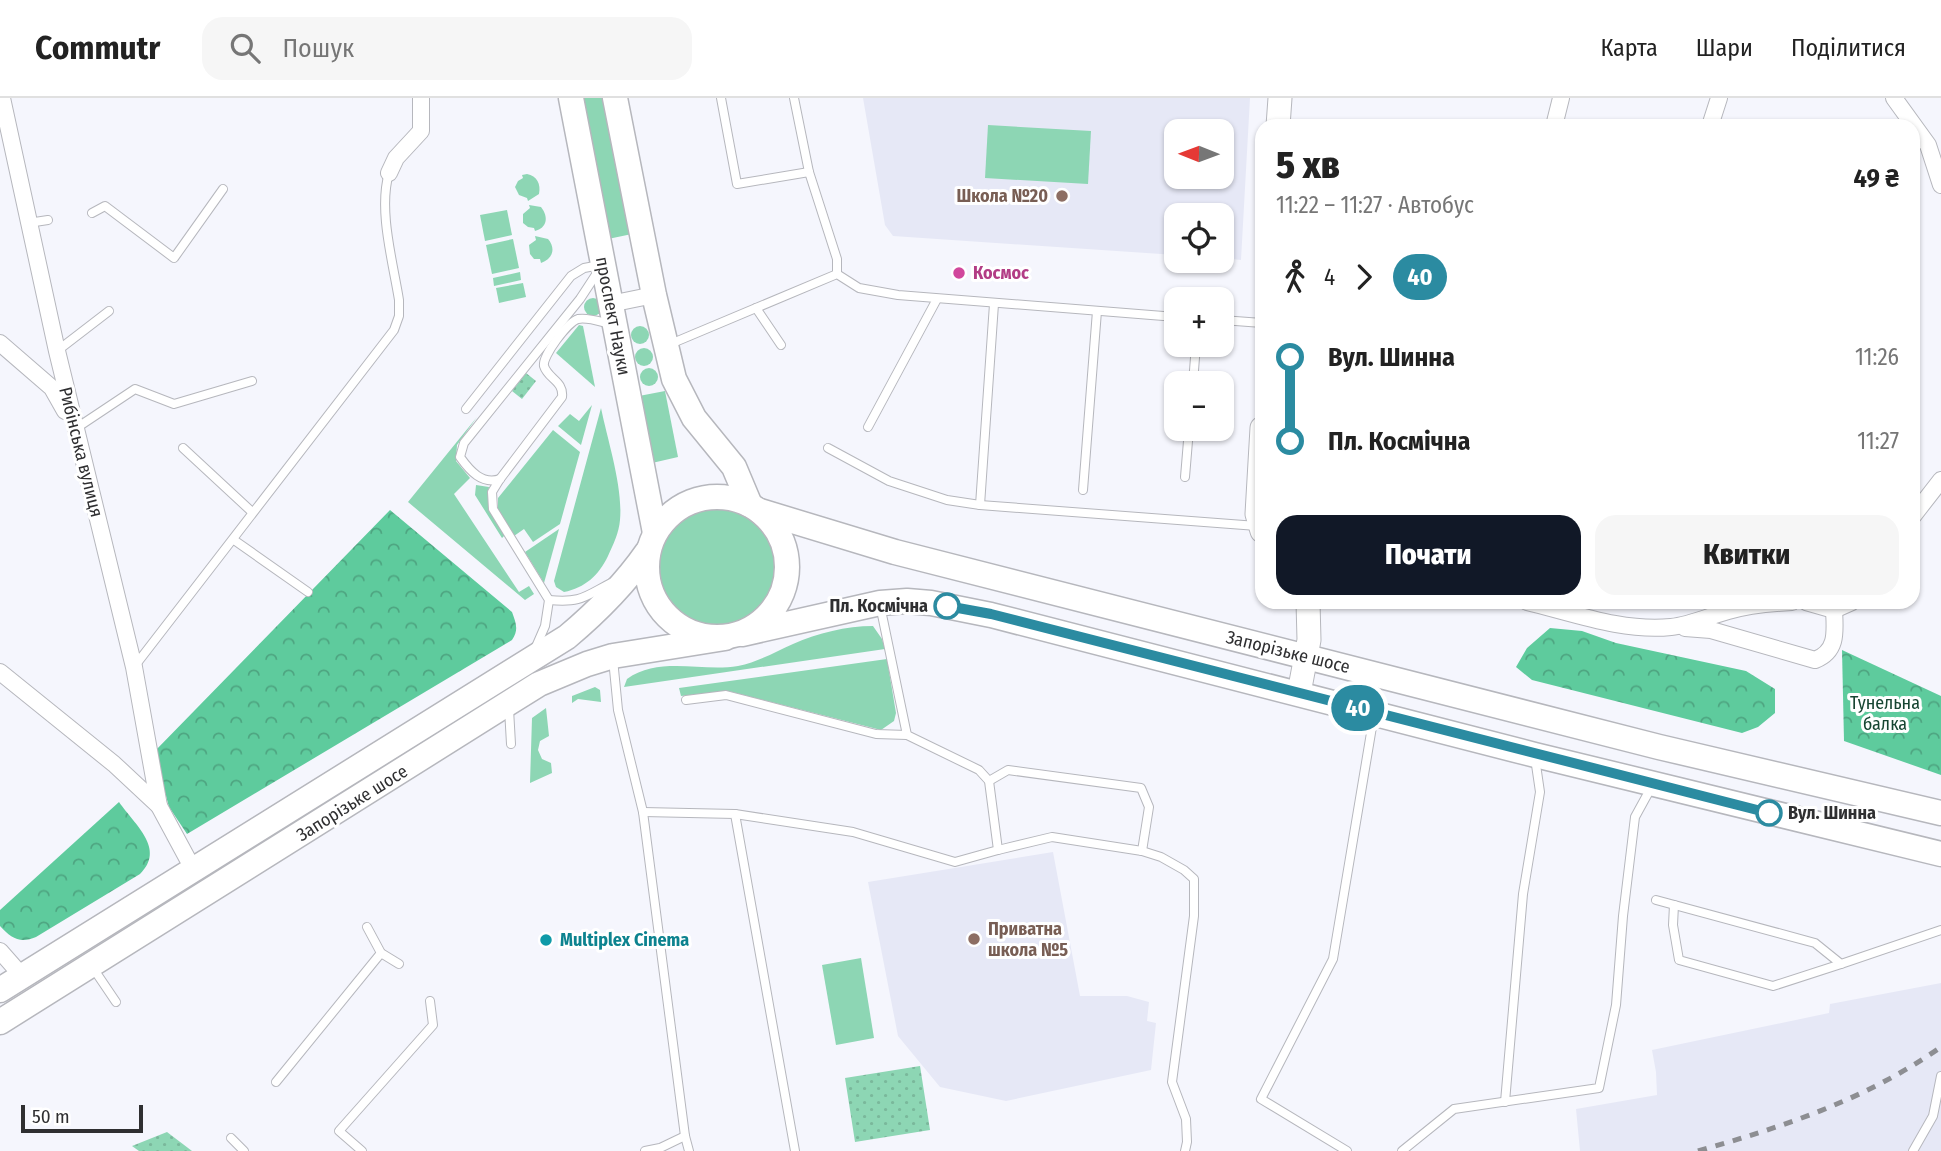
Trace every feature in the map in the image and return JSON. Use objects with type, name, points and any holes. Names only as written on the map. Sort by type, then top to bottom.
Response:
[{"type":"main road","name":"проспект Науки","points":[[571,98],[613,314],[651,542]]},
{"type":"main road","points":[[615,98],[654,295],[679,392],[694,418],[733,467],[755,508],[775,527],[785,547],[788,569],[784,591],[774,610],[757,625],[733,636],[707,637],[687,632],[670,620],[657,604],[649,585],[651,542],[666,518],[680,507],[697,500],[724,498],[755,508]]},
{"type":"main road","points":[[1278,119],[1280,98]]},
{"type":"main road","name":"Запорізьке шосе","points":[[755,508],[895,552],[1659,747],[1941,813]]},
{"type":"main road","name":"Запорізьке шосе","points":[[0,990],[567,637],[598,612],[632,573],[651,542]]},
{"type":"main road","name":"Запорізьке шосе","points":[[0,1022],[539,684],[613,656],[733,636],[880,603],[919,602],[991,614],[1535,755],[1941,855]]},
{"type":"main road","points":[[1298,693],[1307,656],[1309,609]]},
{"type":"street","name":"Рибінська вулиця","points":[[2,98],[75,429],[134,667],[159,806]]},
{"type":"street","points":[[389,173],[396,158],[421,131],[421,98]]},
{"type":"street","points":[[1556,119],[1561,98]]},
{"type":"street","points":[[1712,119],[1719,98]]},
{"type":"street","points":[[1895,98],[1910,119]]},
{"type":"street","points":[[1920,134],[1928,145],[1941,185]]},
{"type":"street","points":[[613,314],[654,295]]},
{"type":"street","points":[[0,343],[52,388],[75,429]]},
{"type":"street","points":[[1920,507],[1941,480]]},
{"type":"street","points":[[1556,609],[1609,622],[1649,628],[1711,630],[1815,660],[1825,657],[1833,647],[1834,610],[1830,609]]},
{"type":"street","points":[[1675,627],[1736,609]]},
{"type":"street","points":[[0,672],[114,764],[159,806],[193,869]]},
{"type":"street","points":[[0,951],[22,976]]},
{"type":"lane","points":[[721,98],[737,184],[809,172]]},
{"type":"lane","points":[[794,98],[809,172],[837,259],[837,274]]},
{"type":"lane","points":[[134,667],[394,330],[399,316],[399,300],[384,204],[389,173]]},
{"type":"lane","points":[[92,212],[105,206],[174,258],[223,189]]},
{"type":"lane","points":[[28,223],[48,220]]},
{"type":"lane","points":[[466,409],[571,276],[584,268],[603,265]]},
{"type":"lane","points":[[500,479],[485,481],[465,464],[460,457],[464,443],[580,299],[603,265]]},
{"type":"lane","points":[[837,274],[859,288],[937,299],[1164,316]]},
{"type":"lane","points":[[666,346],[837,274]]},
{"type":"lane","points":[[868,427],[937,299]]},
{"type":"lane","points":[[981,505],[994,303]]},
{"type":"lane","points":[[756,308],[781,345]]},
{"type":"lane","points":[[57,351],[109,311]]},
{"type":"lane","points":[[1083,490],[1097,311]]},
{"type":"lane","points":[[530,658],[545,626],[548,600],[493,509],[492,492],[562,397],[560,384],[544,365],[545,355],[572,322],[613,314]]},
{"type":"lane","points":[[1234,321],[1255,322]]},
{"type":"lane","points":[[75,429],[135,389],[174,404],[253,381]]},
{"type":"lane","points":[[1185,477],[1188,441]]},
{"type":"lane","points":[[828,447],[889,481],[947,500],[1255,528]]},
{"type":"lane","points":[[183,448],[252,512]]},
{"type":"lane","points":[[234,540],[308,592]]},
{"type":"lane","points":[[548,600],[580,600],[632,573]]},
{"type":"lane","points":[[880,603],[907,735]]},
{"type":"lane","points":[[613,656],[618,710],[643,812],[685,1136],[690,1151]]},
{"type":"lane","points":[[686,700],[726,695],[876,734],[907,735],[979,770],[989,781],[998,850]]},
{"type":"lane","points":[[508,704],[512,744]]},
{"type":"lane","points":[[1347,1151],[1261,1098],[1333,959],[1374,712]]},
{"type":"lane","points":[[1504,1102],[1523,894],[1540,792],[1535,755]]},
{"type":"lane","points":[[989,781],[1008,769],[1141,788],[1149,807],[1142,851]]},
{"type":"lane","points":[[1402,1151],[1454,1109],[1599,1088],[1616,1005],[1635,817],[1654,783]]},
{"type":"lane","points":[[643,812],[735,814],[853,832],[955,862],[1052,837],[1142,851],[1161,857],[1184,870],[1196,882],[1172,1082],[1186,1119],[1185,1151]]},
{"type":"lane","points":[[735,814],[795,1151]]},
{"type":"lane","points":[[1656,900],[1815,943],[1841,964]]},
{"type":"lane","points":[[1674,905],[1673,925],[1679,960],[1773,986],[1941,930]]},
{"type":"lane","points":[[367,928],[381,953],[399,964]]},
{"type":"lane","points":[[276,1082],[381,953]]},
{"type":"lane","points":[[91,966],[116,1002]]},
{"type":"lane","points":[[362,1151],[339,1131],[433,1025],[430,1001]]},
{"type":"lane","points":[[1913,1151],[1933,1116],[1941,1076]]},
{"type":"lane","points":[[645,1151],[660,1148],[685,1136]]},
{"type":"lane","points":[[231,1138],[244,1151]]},
{"type":"shaded area","name":"Школа №20","points":[[863,98],[1250,98],[1241,260],[1234,259],[1234,203],[1164,203],[1164,254],[893,236],[885,225]]},
{"type":"shaded area","name":"Приватна школа №5","points":[[1053,852],[1080,996],[1127,996],[1149,1002],[1147,1021],[1156,1023],[1151,1070],[1006,1101],[940,1087],[898,1036],[868,882]]},
{"type":"shaded area","points":[[1941,983],[1941,1151],[1580,1151],[1576,1109],[1657,1095],[1652,1050],[1829,1013],[1830,1004]]},
{"type":"green space","points":[[580,98],[606,98],[632,234],[608,239]]},
{"type":"green space","points":[[988,125],[1091,131],[1088,184],[985,178]]},
{"type":"green space","points":[[527,174],[538,181],[539,187],[539,194],[528,201],[519,195],[515,187],[523,178],[522,175]]},
{"type":"green space","points":[[529,205],[541,207],[545,215],[546,222],[539,230],[535,231],[523,223],[523,214],[530,208]]},
{"type":"green space","points":[[507,210],[512,235],[485,241],[480,215]]},
{"type":"green space","points":[[535,236],[548,239],[552,246],[551,256],[541,263],[540,259],[534,259],[530,254],[529,245],[536,240]]},
{"type":"green space","points":[[513,239],[519,268],[492,274],[486,245]]},
{"type":"green space","points":[[520,272],[521,280],[494,286],[493,278]]},
{"type":"green space","points":[[523,283],[526,297],[499,303],[496,288]]},
{"type":"green space","points":[[593,298],[599,301],[602,307],[599,313],[593,316],[587,313],[584,307],[587,301]]},
{"type":"green space","points":[[579,325],[583,326],[595,387],[556,353]]},
{"type":"green space","points":[[640,326],[646,329],[649,335],[646,341],[640,344],[634,341],[631,335],[634,329]]},
{"type":"green space","points":[[644,348],[650,351],[653,357],[650,363],[644,366],[638,363],[635,357],[638,351]]},
{"type":"green space","points":[[649,368],[655,371],[658,377],[655,383],[649,386],[643,383],[640,377],[643,371]]},
{"type":"green space","points":[[526,373],[536,381],[522,399],[512,391]]},
{"type":"green space","points":[[665,391],[678,457],[652,463],[639,396]]},
{"type":"green space","points":[[592,405],[581,445],[558,426],[570,414],[579,421]]},
{"type":"green space","points":[[601,408],[617,479],[619,525],[616,539],[596,575],[585,584],[564,592],[556,587],[554,581]]},
{"type":"green space","points":[[477,417],[457,445],[456,461],[470,478],[454,494],[519,592],[529,586],[534,594],[525,600],[408,502]]},
{"type":"green space","points":[[553,430],[580,452],[560,524],[533,542],[524,529],[514,536],[498,509],[498,498]]},
{"type":"green space","points":[[476,485],[489,487],[489,507],[505,535],[502,538],[475,495]]},
{"type":"green space","points":[[717,508],[740,513],[760,526],[773,546],[778,569],[773,592],[760,612],[740,625],[717,630],[694,625],[674,612],[661,592],[656,569],[661,546],[674,526],[694,513]]},
{"type":"green space","points":[[390,510],[512,612],[516,630],[512,640],[187,834],[169,807],[154,752]]},
{"type":"green space","points":[[559,529],[544,583],[525,552]]},
{"type":"green space","points":[[873,626],[885,649],[624,687],[627,679],[653,668],[738,666],[822,633]]},
{"type":"green space","points":[[1550,628],[1582,631],[1616,643],[1746,671],[1775,689],[1775,713],[1758,727],[1742,733],[1532,680],[1516,667],[1527,648]]},
{"type":"green space","name":"Тунельна балка","points":[[1842,650],[1941,696],[1941,775],[1844,741]]},
{"type":"green space","points":[[887,659],[896,713],[894,721],[881,730],[728,691],[681,696],[679,688]]},
{"type":"green space","points":[[595,687],[600,690],[601,702],[578,699],[572,703],[572,696]]},
{"type":"green space","points":[[546,708],[549,736],[540,741],[538,750],[542,759],[551,763],[552,773],[530,783],[532,718]]},
{"type":"green space","points":[[119,802],[140,828],[149,846],[147,865],[140,874],[36,937],[20,940],[8,934],[0,926],[0,910]]},
{"type":"green space","points":[[861,958],[874,1038],[836,1045],[822,965]]},
{"type":"green space","points":[[920,1066],[930,1130],[855,1142],[845,1078]]},
{"type":"green space","points":[[167,1132],[192,1151],[139,1151],[132,1146]]},
{"type":"railway","points":[[1698,1151],[1824,1110],[1883,1082],[1941,1047]]},
{"type":"bus line","name":"40","points":[[947,606],[991,614],[1769,813]]},
{"type":"place","name":"Школа №20","points":[[1062,196]]},
{"type":"place","name":"Космос","points":[[959,273]]},
{"type":"place","name":"Пл. Космічна","points":[[947,606]]},
{"type":"place","name":"Вул. Шинна","points":[[1769,813]]},
{"type":"place","name":"Приватна школа №5","points":[[974,939]]},
{"type":"place","name":"Multiplex Cinema","points":[[546,940]]}]
